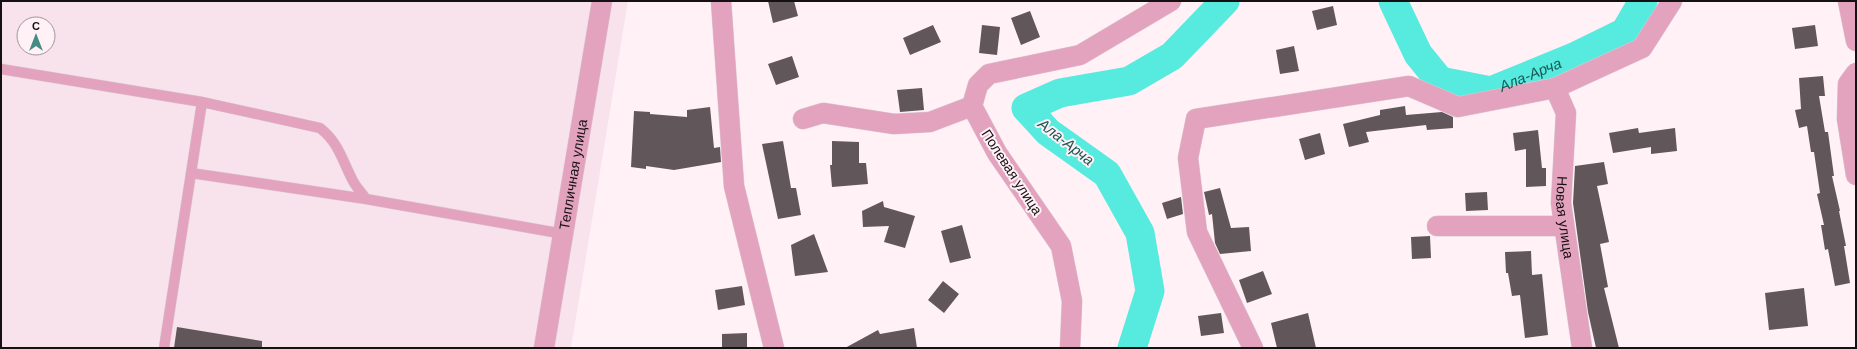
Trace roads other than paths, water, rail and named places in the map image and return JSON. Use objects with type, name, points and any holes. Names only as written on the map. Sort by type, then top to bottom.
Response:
[{"type":"street","name":"Тепличная улица","points":[[544,348],[602,1]]},
{"type":"street","points":[[721,1],[734,186],[774,348]]},
{"type":"street","points":[[1253,348],[1197,232],[1188,158],[1196,119],[1409,86],[1458,108],[1555,88],[1642,48],[1672,1]]},
{"type":"street","points":[[1848,1],[1856,41]]},
{"type":"street","points":[[803,119],[823,113],[894,124],[930,122],[972,106],[978,85],[989,74],[1080,54],[1171,2]]},
{"type":"street","points":[[1856,73],[1848,84],[1847,119],[1856,175]]},
{"type":"street","name":"Новая улица","points":[[1555,88],[1566,113],[1561,203],[1582,348]]},
{"type":"street","name":"Полевая улица","points":[[972,106],[997,153],[1061,246],[1072,301],[1070,348]]},
{"type":"street","points":[[1437,226],[1564,226]]},
{"type":"lane","points":[[1,69],[202,102],[320,128],[330,136],[338,148],[353,182],[366,199]]},
{"type":"lane","points":[[164,348],[202,102]]},
{"type":"lane","points":[[191,173],[366,199],[564,234]]},
{"type":"waterway","name":"Ала-Арча","points":[[1132,348],[1150,291],[1140,233],[1107,174],[1048,132],[1026,108],[1060,93],[1129,81],[1172,56],[1225,1]]},
{"type":"waterway","name":"Ала-Арча","points":[[1393,1],[1418,54],[1440,81],[1491,91],[1574,57],[1625,32],[1643,1]]}]
